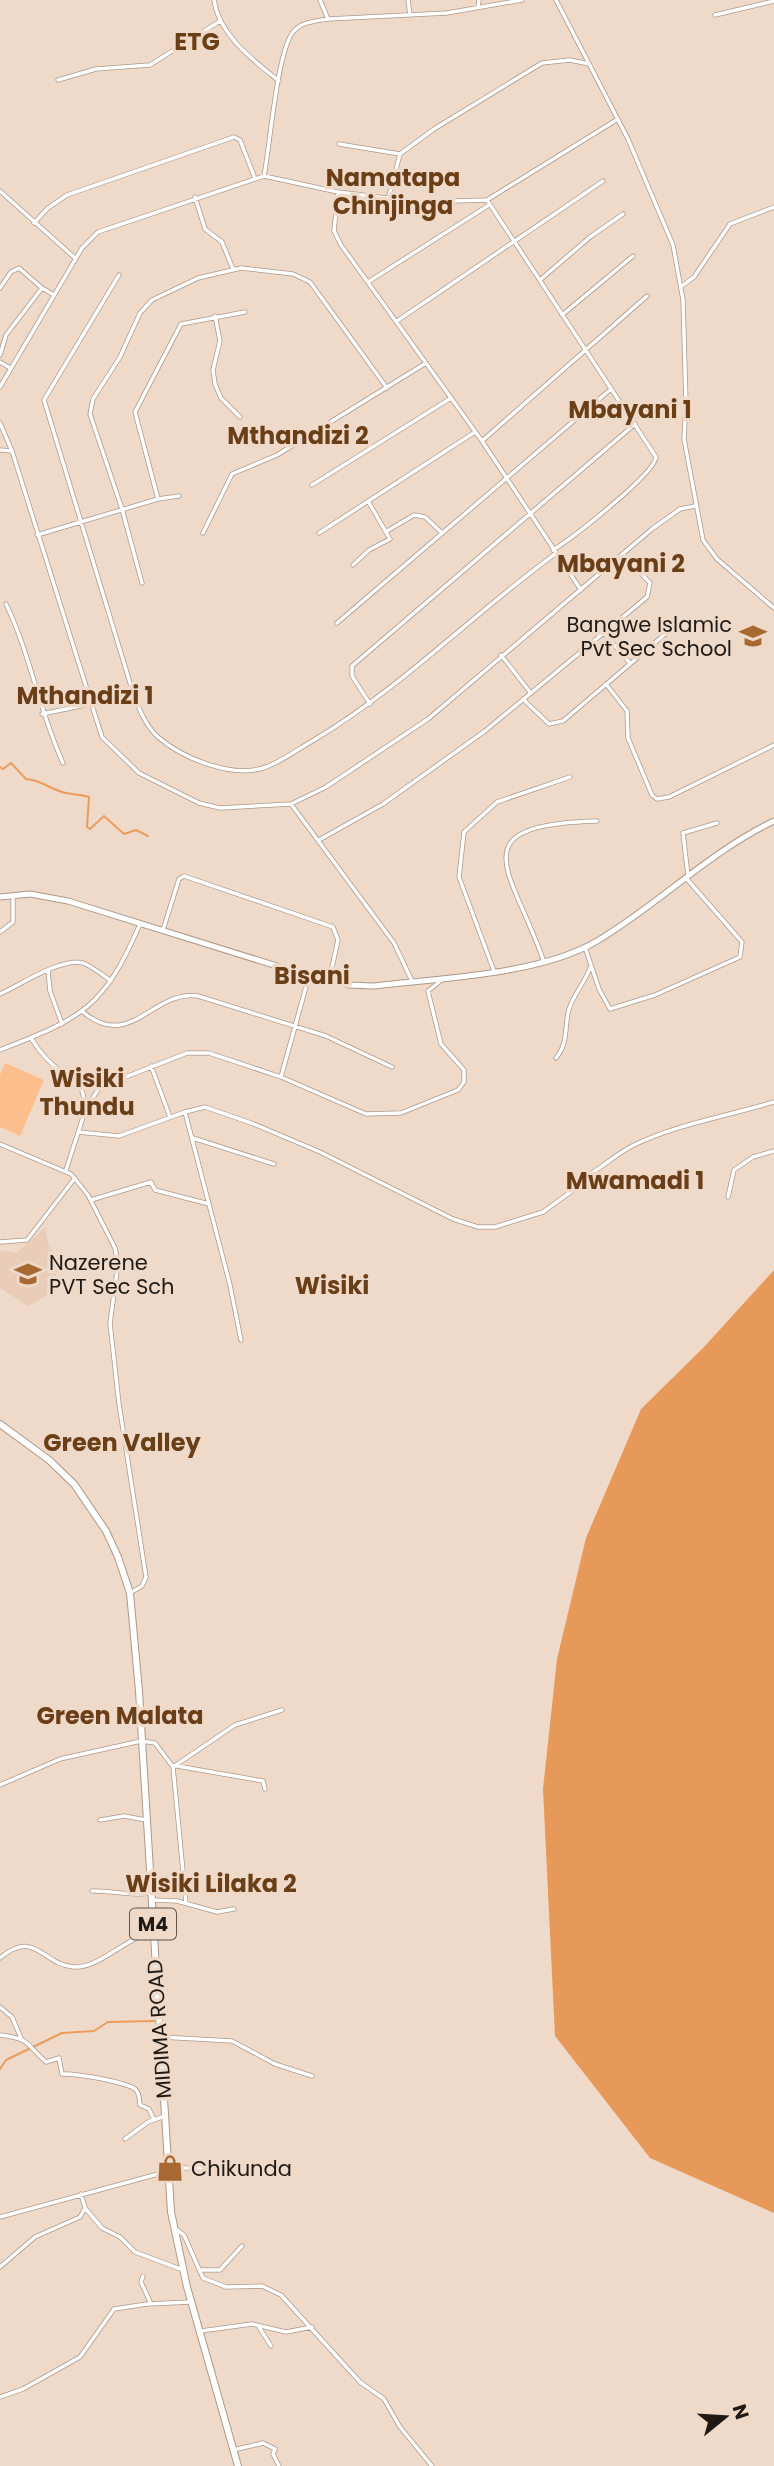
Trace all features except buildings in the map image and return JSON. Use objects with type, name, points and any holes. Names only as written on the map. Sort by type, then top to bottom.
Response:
[{"type":"main road","name":"MIDIMA ROAD","points":[[0,1424],[49,1460],[74,1484],[106,1531],[130,1593],[167,2173],[173,2227],[191,2302],[238,2466]]},
{"type":"street","points":[[214,0],[220,21],[249,57],[279,81]]},
{"type":"street","points":[[320,0],[328,19]]},
{"type":"street","points":[[408,0],[410,15]]},
{"type":"street","points":[[478,8],[479,0]]},
{"type":"street","points":[[264,176],[279,81],[288,43],[295,30],[311,22],[328,19],[410,15],[522,0]]},
{"type":"street","points":[[556,0],[618,120],[667,227],[682,286],[686,403],[684,439],[703,540],[709,551],[774,608]]},
{"type":"street","points":[[715,15],[774,1]]},
{"type":"street","points":[[58,80],[96,69],[150,65],[220,21]]},
{"type":"street","points":[[340,144],[400,154],[537,65],[564,60],[589,64]]},
{"type":"street","points":[[368,282],[618,120]]},
{"type":"street","points":[[34,223],[48,208],[67,195],[234,136],[240,140],[254,176]]},
{"type":"street","points":[[389,197],[400,154]]},
{"type":"street","points":[[0,387],[75,258],[88,239],[98,232],[254,176],[338,192],[433,203],[488,202]]},
{"type":"street","points":[[396,322],[603,181]]},
{"type":"street","points":[[0,191],[75,258]]},
{"type":"street","points":[[338,192],[334,231],[482,441],[581,590]]},
{"type":"street","points":[[195,197],[205,229],[222,242],[233,269]]},
{"type":"street","points":[[119,275],[44,400],[134,696],[147,724],[168,744],[215,765],[258,770],[308,743],[370,704],[599,515],[655,464],[655,454],[488,202]]},
{"type":"street","points":[[682,286],[694,277],[730,224],[774,207]]},
{"type":"street","points":[[540,280],[590,237],[623,214]]},
{"type":"street","points":[[562,315],[633,256]]},
{"type":"street","points":[[0,288],[11,272],[19,268],[54,295]]},
{"type":"street","points":[[142,583],[122,509],[90,414],[93,399],[148,303],[198,278],[233,269],[293,274],[310,282],[387,387]]},
{"type":"street","points":[[0,355],[6,335],[42,288]]},
{"type":"street","points":[[482,441],[647,296]]},
{"type":"street","points":[[158,499],[136,422],[138,402],[181,324],[245,312]]},
{"type":"street","points":[[215,316],[220,341],[213,370],[215,384],[226,404],[240,417]]},
{"type":"street","points":[[0,362],[11,368]]},
{"type":"street","points":[[203,533],[232,474],[277,455],[426,363]]},
{"type":"street","points":[[337,623],[611,388]]},
{"type":"street","points":[[312,485],[451,398]]},
{"type":"street","points":[[0,423],[12,451],[102,737],[127,764],[187,797],[220,808],[291,804],[326,788],[419,725],[671,514],[695,506]]},
{"type":"street","points":[[370,704],[352,676],[352,666],[635,424]]},
{"type":"street","points":[[319,533],[475,432]]},
{"type":"street","points":[[0,450],[12,451]]},
{"type":"street","points":[[37,535],[158,499],[178,496]]},
{"type":"street","points":[[353,565],[369,550],[388,541],[387,531],[369,501]]},
{"type":"street","points":[[387,531],[414,515],[425,517],[441,532]]},
{"type":"street","points":[[319,841],[383,804],[485,731],[650,593],[650,583],[623,554]]},
{"type":"street","points":[[6,604],[32,667],[42,714],[63,762]]},
{"type":"street","points":[[523,699],[544,721],[554,724],[566,719],[671,629]]},
{"type":"street","points":[[603,632],[630,663]]},
{"type":"street","points":[[502,655],[530,692]]},
{"type":"street","points":[[606,684],[626,709],[627,732],[652,795],[660,800],[774,745]]},
{"type":"street","points":[[42,714],[90,704]]},
{"type":"street","points":[[494,971],[459,877],[464,832],[497,802],[570,777]]},
{"type":"street","points":[[291,804],[394,943],[412,981]]},
{"type":"street","points":[[544,962],[507,874],[508,844],[516,835],[545,824],[597,821]]},
{"type":"street","points":[[0,897],[13,894],[46,896],[141,922],[309,976],[363,986],[494,971],[544,962],[585,947],[687,876],[774,821]]},
{"type":"street","points":[[585,947],[610,1009],[655,996],[740,957],[743,952],[742,942],[685,872],[688,863],[683,851],[683,833],[717,823]]},
{"type":"street","points":[[163,930],[179,879],[184,876],[333,927],[338,940],[329,981]]},
{"type":"street","points":[[0,932],[13,922],[13,894]]},
{"type":"street","points":[[0,1050],[62,1024],[83,1012],[111,981],[141,922]]},
{"type":"street","points":[[0,994],[67,964],[82,963],[111,981]]},
{"type":"street","points":[[556,1058],[567,1037],[569,1007],[585,984],[591,966]]},
{"type":"street","points":[[48,971],[50,990],[62,1024]]},
{"type":"street","points":[[281,1077],[309,976]]},
{"type":"street","points":[[66,1170],[86,1108],[100,1087],[187,1053],[202,1052],[281,1077],[344,1107],[379,1115],[401,1112],[458,1090],[464,1082],[464,1070],[439,1040],[428,991],[442,982],[444,977]]},
{"type":"street","points":[[83,1012],[98,1023],[115,1027],[136,1020],[174,999],[192,995],[326,1036],[391,1068]]},
{"type":"street","points":[[31,1038],[53,1067],[79,1082],[100,1087]]},
{"type":"street","points":[[152,1066],[170,1117]]},
{"type":"street","points":[[79,1082],[85,1093],[86,1108]]},
{"type":"street","points":[[78,1132],[118,1136],[205,1107],[320,1152],[453,1219],[486,1228],[548,1210],[576,1188],[580,1180],[638,1143],[678,1127],[732,1116],[774,1102]]},
{"type":"street","points":[[185,1112],[210,1204],[241,1340]]},
{"type":"street","points":[[193,1138],[274,1164]]},
{"type":"street","points":[[0,1143],[66,1170],[75,1178],[91,1200],[115,1248],[118,1264],[110,1323],[119,1404],[146,1577],[142,1586],[130,1593]]},
{"type":"street","points":[[728,1197],[738,1166],[774,1151]]},
{"type":"street","points":[[0,1242],[20,1243],[27,1240],[75,1178]]},
{"type":"street","points":[[91,1200],[151,1182],[155,1190],[210,1204]]},
{"type":"street","points":[[175,1766],[235,1725],[282,1710]]},
{"type":"street","points":[[0,1785],[60,1759],[141,1741],[155,1743],[175,1766],[186,1903]]},
{"type":"street","points":[[175,1766],[263,1781],[265,1789]]},
{"type":"street","points":[[100,1820],[124,1816],[146,1820]]},
{"type":"street","points":[[92,1891],[114,1890],[128,1895],[186,1903],[211,1911],[234,1909]]},
{"type":"street","points":[[0,1958],[16,1947],[28,1945],[66,1965],[79,1967],[137,1936],[153,1932]]},
{"type":"street","points":[[0,2007],[12,2017],[21,2038]]},
{"type":"street","points":[[0,2035],[21,2038],[31,2043],[46,2062],[59,2058],[62,2074],[93,2076],[133,2088],[139,2094],[140,2105],[149,2109],[154,2120]]},
{"type":"street","points":[[158,2037],[232,2041],[275,2064],[312,2076]]},
{"type":"street","points":[[125,2139],[165,2116]]},
{"type":"street","points":[[0,2217],[188,2167],[216,2168]]},
{"type":"street","points":[[80,2194],[85,2208],[102,2228],[120,2237],[140,2256],[183,2270]]},
{"type":"street","points":[[0,2267],[35,2237],[80,2217],[85,2208]]},
{"type":"street","points":[[173,2227],[184,2235],[198,2270],[208,2281],[226,2287],[262,2286],[271,2289],[312,2327],[360,2382],[384,2399],[400,2427],[432,2466]]},
{"type":"street","points":[[198,2270],[220,2270],[242,2246]]},
{"type":"street","points":[[143,2276],[141,2282],[151,2304]]},
{"type":"street","points":[[0,2397],[23,2389],[80,2357],[114,2309],[191,2302]]},
{"type":"street","points":[[200,2332],[257,2325],[286,2332],[312,2327]]},
{"type":"street","points":[[257,2325],[271,2346]]},
{"type":"street","points":[[233,2450],[263,2443],[275,2449],[273,2454],[279,2466]]},
{"type":"shaded area","points":[[5,1063],[44,1080],[20,1136],[0,1127],[0,1075]]},
{"type":"shaded area","name":"Nazerene PVT Sec Sch","points":[[45,1228],[49,1246],[60,1260],[51,1293],[28,1306],[0,1288],[0,1250],[16,1253]]},
{"type":"shaded area","points":[[774,1270],[774,2213],[650,2158],[555,2036],[543,1789],[557,1659],[586,1538],[641,1409],[704,1347]]},
{"type":"waterway","points":[[0,767],[3,769],[11,763],[26,779],[61,792],[89,797],[87,827],[90,829],[104,816],[124,834],[136,830],[148,836]]},
{"type":"waterway","points":[[0,2069],[6,2060],[62,2033],[94,2031],[108,2022],[154,2021]]},
{"type":"place","name":"Bangwe Islamic Pvt Sec School","points":[[753,636]]},
{"type":"place","name":"Nazerene PVT Sec Sch","points":[[28,1274]]},
{"type":"place","name":"Chikunda","points":[[170,2168]]},
{"type":"district","name":"ETG","points":[[197,41]]},
{"type":"district","name":"Namatapa Chinjinga","points":[[393,191]]},
{"type":"district","name":"Mbayani 1","points":[[630,409]]},
{"type":"district","name":"Mthandizi 2","points":[[298,435]]},
{"type":"district","name":"Mbayani 2","points":[[621,563]]},
{"type":"district","name":"Mthandizi 1","points":[[85,695]]},
{"type":"district","name":"Bisani","points":[[312,975]]},
{"type":"district","name":"Wisiki Thundu","points":[[87,1092]]},
{"type":"district","name":"Mwamadi 1","points":[[635,1180]]},
{"type":"district","name":"Wisiki","points":[[332,1285]]},
{"type":"district","name":"Green Valley","points":[[122,1442]]},
{"type":"district","name":"Green Malata","points":[[120,1715]]},
{"type":"district","name":"Wisiki Lilaka 2","points":[[211,1883]]}]
